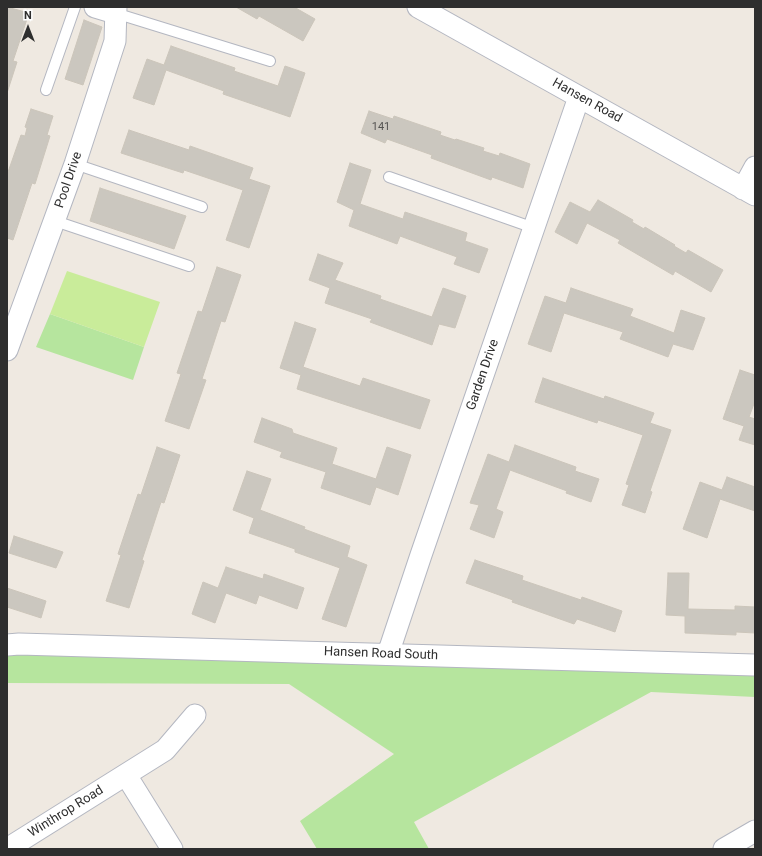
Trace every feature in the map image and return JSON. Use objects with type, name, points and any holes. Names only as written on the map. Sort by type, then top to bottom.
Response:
[{"type":"street","points":[[96,7],[115,10]]},
{"type":"street","name":"Hansen Road","points":[[418,7],[749,192]]},
{"type":"street","name":"Pool Drive","points":[[7,350],[75,164],[115,41],[115,10]]},
{"type":"street","name":"Garden Drive","points":[[388,654],[579,97]]},
{"type":"street","points":[[749,192],[755,167]]},
{"type":"street","name":"Hansen Road South","points":[[7,645],[19,644],[755,665]]},
{"type":"street","name":"Winthrop Road","points":[[7,849],[165,750],[195,715]]},
{"type":"street","points":[[126,774],[172,849]]},
{"type":"street","points":[[724,849],[755,831]]},
{"type":"lane","points":[[46,90],[76,7]]},
{"type":"lane","points":[[115,10],[270,61]]},
{"type":"lane","points":[[75,164],[202,207]]},
{"type":"lane","points":[[389,177],[534,228]]},
{"type":"lane","points":[[55,221],[189,266]]},
{"type":"green space","points":[[67,271],[160,302],[144,347],[50,314]]},
{"type":"green space","points":[[50,314],[144,347],[133,380],[36,347]]},
{"type":"green space","points":[[7,654],[755,664],[755,697],[651,692],[414,822],[429,849],[317,849],[300,821],[394,754],[289,684],[7,683]]},
{"type":"building","points":[[7,7],[29,13],[13,61],[17,62],[7,93]]},
{"type":"building","points":[[236,7],[294,7],[315,19],[303,41],[259,16],[257,19]]},
{"type":"building","points":[[84,20],[102,27],[83,85],[65,79]]},
{"type":"building","points":[[171,46],[235,68],[234,71],[278,86],[285,66],[305,73],[290,117],[223,94],[224,91],[166,70],[154,105],[133,98],[147,59],[164,65]]},
{"type":"building","points":[[31,109],[53,116],[47,135],[50,136],[35,184],[32,183],[13,240],[7,238],[7,175],[21,135],[25,136],[27,128],[25,127]]},
{"type":"building","points":[[369,111],[393,119],[394,116],[441,132],[440,135],[484,148],[483,151],[499,156],[500,153],[530,164],[523,188],[492,177],[491,180],[431,158],[432,155],[387,139],[385,143],[361,133]]},
{"type":"building","points":[[129,130],[189,150],[190,146],[253,168],[249,179],[270,186],[249,248],[226,240],[243,190],[184,170],[183,173],[121,153]]},
{"type":"building","points":[[350,163],[371,170],[360,204],[403,219],[405,212],[467,233],[465,241],[488,249],[479,273],[454,264],[457,257],[400,236],[397,244],[349,226],[354,210],[337,202]]},
{"type":"building","points":[[100,188],[186,216],[174,249],[90,221]]},
{"type":"building","points":[[598,200],[633,220],[632,222],[644,229],[645,227],[686,253],[688,250],[723,270],[711,292],[675,271],[673,275],[618,243],[620,240],[587,223],[577,244],[555,232],[570,202],[590,212]]},
{"type":"building","points":[[318,254],[343,263],[335,280],[381,296],[380,299],[432,317],[443,288],[466,296],[455,328],[439,324],[432,345],[370,322],[372,319],[325,303],[330,288],[309,280]]},
{"type":"building","points":[[217,267],[241,275],[225,322],[221,321],[202,379],[206,380],[189,429],[165,421],[181,374],[177,373],[198,311],[202,312]]},
{"type":"building","points":[[571,288],[633,309],[630,316],[674,333],[681,310],[705,318],[693,350],[673,344],[668,357],[620,339],[623,332],[564,313],[551,352],[528,344],[545,296],[566,303]]},
{"type":"building","points":[[295,322],[316,329],[303,367],[360,386],[363,378],[430,400],[420,429],[297,389],[301,375],[280,368]]},
{"type":"building","points":[[740,370],[755,375],[755,401],[749,417],[755,419],[755,445],[739,440],[744,426],[723,419]]},
{"type":"building","points":[[543,378],[604,399],[605,396],[654,413],[650,423],[671,430],[650,491],[652,492],[645,513],[622,505],[629,485],[626,484],[643,435],[598,420],[597,423],[535,402]]},
{"type":"building","points":[[262,418],[292,429],[293,433],[337,448],[332,464],[376,479],[387,447],[411,455],[398,495],[376,487],[370,505],[321,488],[326,472],[280,457],[282,452],[254,442]]},
{"type":"building","points":[[515,445],[576,467],[575,471],[599,479],[591,502],[566,493],[567,491],[510,470],[496,509],[503,512],[494,538],[470,529],[479,505],[470,503],[488,454],[509,462]]},
{"type":"building","points":[[157,447],[180,455],[164,503],[161,502],[142,560],[144,561],[129,608],[106,601],[121,555],[118,554],[138,494],[141,495]]},
{"type":"building","points":[[247,471],[271,479],[260,510],[305,527],[304,529],[350,546],[347,557],[367,565],[346,627],[322,619],[340,568],[295,552],[295,549],[249,533],[254,518],[233,510]]},
{"type":"building","points":[[727,477],[755,487],[755,511],[720,499],[707,538],[683,529],[700,482],[722,490]]},
{"type":"building","points":[[14,536],[63,552],[56,568],[9,553]]},
{"type":"building","points":[[475,560],[523,576],[522,580],[581,600],[582,597],[622,611],[615,632],[577,619],[574,624],[512,602],[513,600],[466,583]]},
{"type":"building","points":[[226,567],[263,579],[264,574],[304,588],[297,609],[259,595],[256,604],[226,593],[215,623],[192,614],[203,582],[218,588]]},
{"type":"building","points":[[668,573],[689,573],[688,609],[735,610],[735,606],[755,607],[755,633],[736,632],[736,635],[685,633],[685,616],[666,615]]},
{"type":"building","points":[[7,588],[46,601],[41,618],[7,607]]}]
